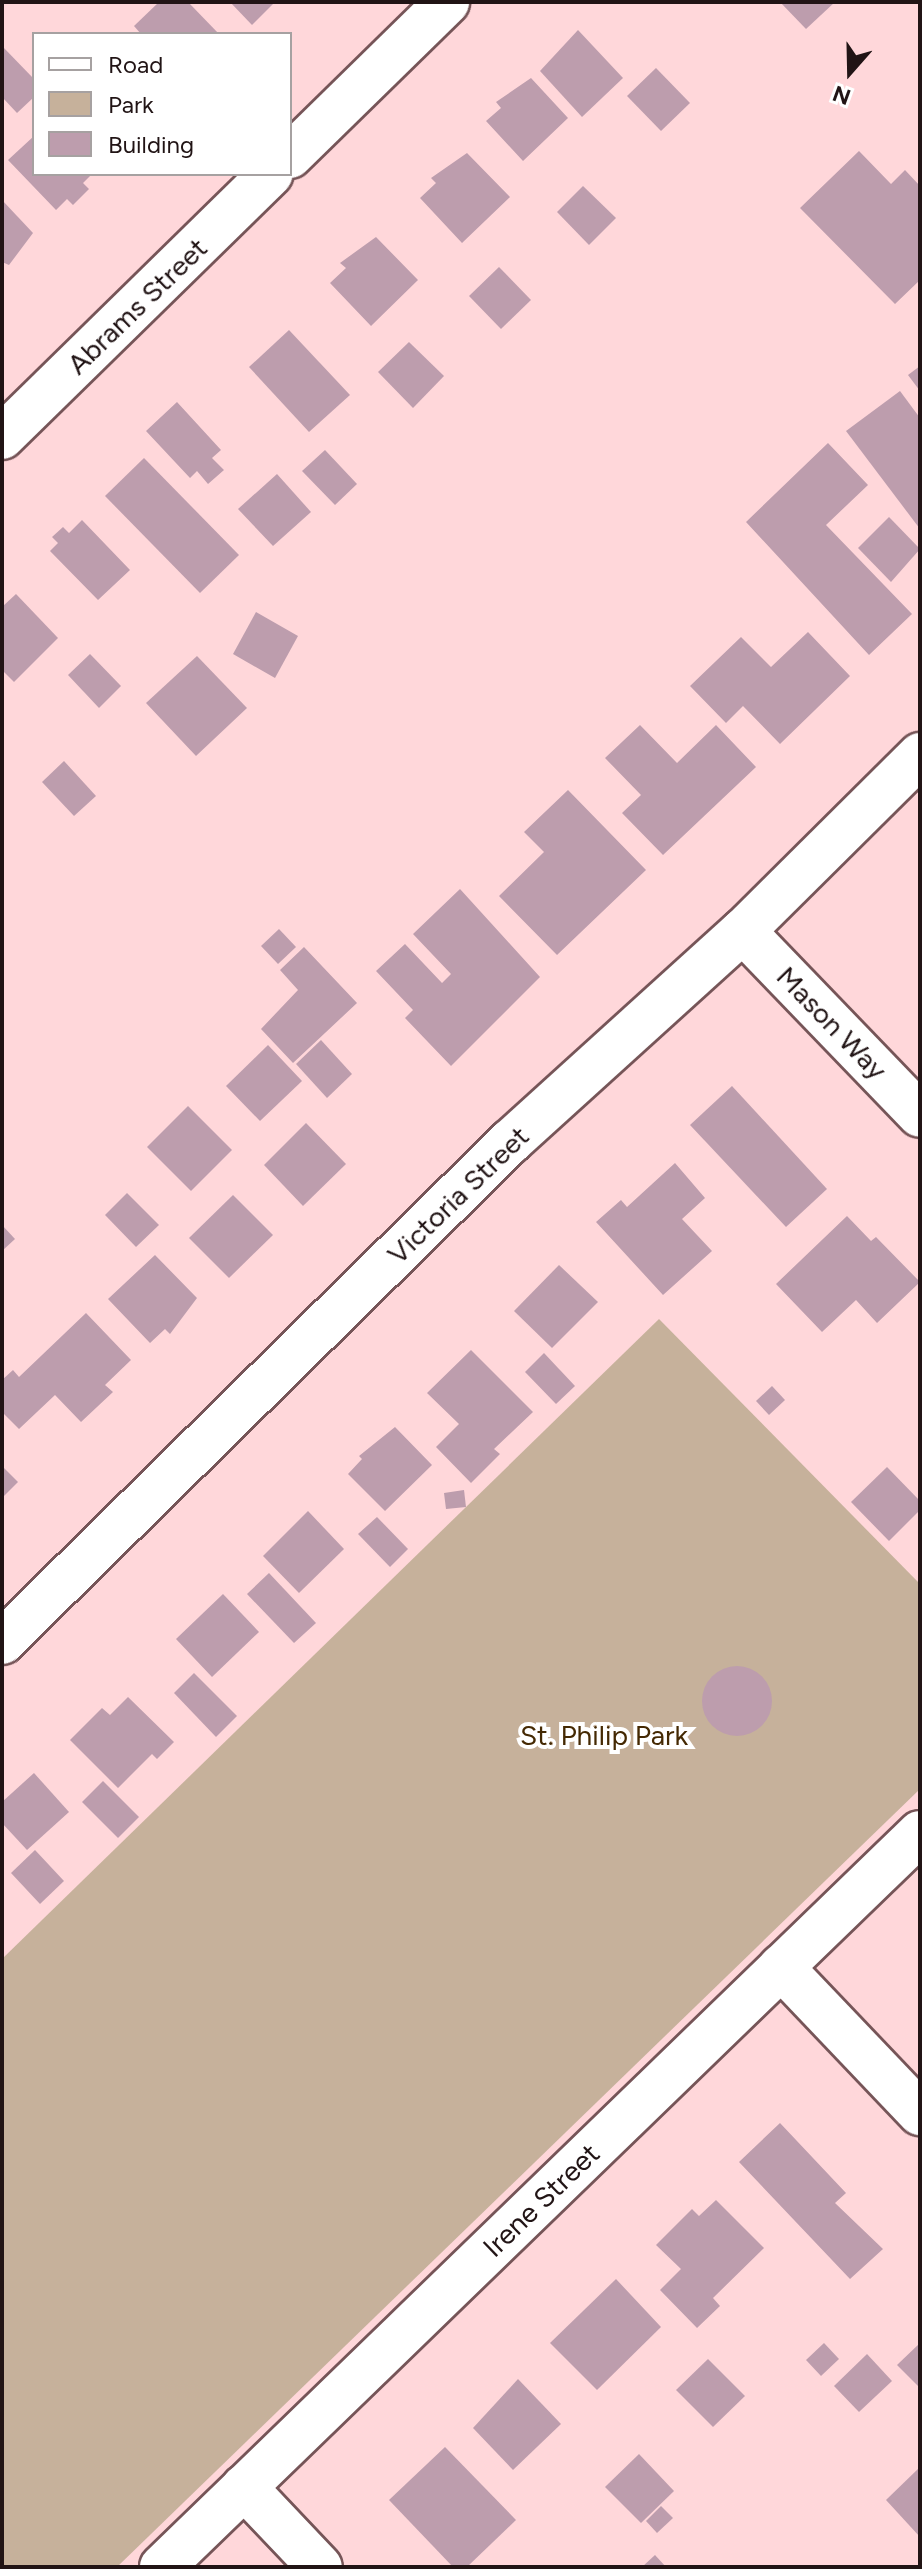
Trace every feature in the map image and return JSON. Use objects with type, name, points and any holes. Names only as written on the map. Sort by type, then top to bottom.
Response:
[{"type":"street","points":[[292,154],[447,2]]},
{"type":"street","name":"Abrams Street","points":[[2,437],[269,176]]},
{"type":"street","name":"Victoria Street","points":[[2,1642],[510,1142],[743,931],[920,755]]},
{"type":"street","name":"Mason Way","points":[[743,931],[920,1115]]},
{"type":"street","name":"Irene Street","points":[[162,2567],[920,1833]]},
{"type":"street","points":[[781,1967],[920,2113]]},
{"type":"street","points":[[244,2487],[320,2567]]},
{"type":"green space","name":"St. Philip Park","points":[[659,1319],[920,1584],[920,1789],[117,2567],[2,2567],[2,1959]]},
{"type":"building","points":[[159,2],[188,2],[217,32],[139,32],[134,26]]},
{"type":"building","points":[[230,2],[275,2],[252,25]]},
{"type":"building","points":[[780,2],[835,2],[806,29]]},
{"type":"building","points":[[578,30],[623,78],[582,117],[540,71]]},
{"type":"building","points":[[2,46],[32,77],[32,99],[17,113],[2,97]]},
{"type":"building","points":[[656,68],[690,103],[661,131],[627,96]]},
{"type":"building","points":[[531,78],[568,118],[523,161],[486,121],[501,108],[496,102]]},
{"type":"building","points":[[32,138],[32,176],[90,176],[83,183],[89,189],[73,205],[67,199],[56,210],[8,160]]},
{"type":"building","points":[[859,151],[891,184],[905,170],[920,186],[920,280],[895,304],[800,208]]},
{"type":"building","points":[[467,153],[510,197],[462,243],[420,198],[436,183],[431,178]]},
{"type":"building","points":[[583,186],[616,218],[589,245],[557,212]]},
{"type":"building","points":[[2,200],[33,233],[9,265],[2,262]]},
{"type":"building","points":[[376,237],[418,280],[371,326],[330,283],[346,268],[340,263]]},
{"type":"building","points":[[499,267],[531,300],[501,329],[469,296]]},
{"type":"building","points":[[289,330],[350,395],[309,432],[249,367]]},
{"type":"building","points":[[409,342],[444,376],[413,408],[378,372]]},
{"type":"building","points":[[920,366],[920,391],[908,375]]},
{"type":"building","points":[[900,391],[920,418],[920,529],[846,431]]},
{"type":"building","points":[[177,402],[221,450],[212,458],[224,470],[208,484],[197,471],[190,478],[146,431]]},
{"type":"building","points":[[828,443],[868,485],[826,525],[912,614],[869,655],[746,522]]},
{"type":"building","points":[[325,450],[357,484],[335,505],[302,471]]},
{"type":"building","points":[[144,458],[239,555],[200,593],[105,496]]},
{"type":"building","points":[[277,474],[311,512],[273,546],[238,509]]},
{"type":"building","points":[[889,517],[920,549],[891,582],[858,548]]},
{"type":"building","points":[[82,520],[130,570],[98,600],[50,551],[58,543],[52,537],[63,527],[69,533]]},
{"type":"building","points":[[16,594],[58,638],[14,682],[2,670],[2,607]]},
{"type":"building","points":[[256,612],[298,636],[275,678],[233,654]]},
{"type":"building","points":[[808,632],[850,676],[780,744],[743,706],[726,723],[690,686],[741,637],[771,667]]},
{"type":"building","points":[[90,654],[121,686],[99,708],[68,675]]},
{"type":"building","points":[[197,656],[247,708],[196,756],[146,703]]},
{"type":"building","points":[[640,725],[677,763],[716,725],[756,767],[663,855],[622,813],[641,795],[605,758]]},
{"type":"building","points":[[64,761],[96,796],[74,816],[42,782]]},
{"type":"building","points":[[568,790],[646,870],[557,955],[499,896],[544,852],[524,832]]},
{"type":"building","points":[[460,889],[540,977],[451,1066],[405,1018],[413,1010],[376,971],[405,944],[442,983],[451,974],[413,934]]},
{"type":"building","points":[[279,929],[296,947],[278,964],[261,946]]},
{"type":"building","points":[[304,947],[357,1003],[293,1063],[261,1029],[298,990],[280,970]]},
{"type":"building","points":[[321,1040],[352,1074],[327,1098],[296,1064]]},
{"type":"building","points":[[268,1045],[302,1081],[260,1121],[226,1086]]},
{"type":"building","points":[[732,1086],[827,1189],[786,1227],[690,1125]]},
{"type":"building","points":[[188,1106],[232,1150],[191,1191],[147,1147]]},
{"type":"building","points":[[306,1123],[346,1164],[303,1206],[264,1165]]},
{"type":"building","points":[[675,1163],[705,1198],[682,1219],[712,1251],[663,1295],[596,1222],[621,1200],[627,1207]]},
{"type":"building","points":[[127,1193],[159,1225],[136,1247],[105,1215]]},
{"type":"building","points":[[233,1195],[273,1235],[229,1278],[189,1238]]},
{"type":"building","points":[[847,1216],[871,1241],[876,1237],[920,1282],[877,1323],[856,1300],[822,1332],[776,1284]]},
{"type":"building","points":[[2,1225],[15,1239],[2,1251]]},
{"type":"building","points":[[155,1255],[197,1298],[170,1334],[165,1329],[150,1343],[108,1299]]},
{"type":"building","points":[[559,1265],[598,1302],[552,1348],[514,1311]]},
{"type":"building","points":[[86,1313],[131,1360],[105,1385],[113,1392],[81,1422],[55,1395],[19,1429],[2,1412],[2,1380],[13,1370],[19,1377]]},
{"type":"building","points":[[471,1350],[533,1412],[494,1449],[500,1454],[471,1483],[436,1447],[459,1424],[427,1393]]},
{"type":"building","points":[[544,1353],[575,1386],[556,1404],[525,1372]]},
{"type":"building","points":[[772,1386],[785,1400],[769,1415],[756,1401]]},
{"type":"building","points":[[395,1427],[432,1465],[385,1511],[348,1474],[362,1459],[359,1456]]},
{"type":"building","points":[[2,1466],[18,1482],[2,1498]]},
{"type":"building","points":[[887,1467],[920,1501],[920,1510],[889,1541],[851,1502]]},
{"type":"building","points":[[464,1490],[466,1507],[446,1509],[444,1493]]},
{"type":"building","points":[[308,1511],[344,1549],[299,1593],[263,1556]]},
{"type":"building","points":[[377,1517],[408,1549],[390,1567],[358,1534]]},
{"type":"building","points":[[269,1573],[316,1623],[294,1643],[247,1594]]},
{"type":"building","points":[[223,1594],[259,1632],[212,1677],[176,1639]]},
{"type":"building","points":[[737,1666],[762,1676],[772,1701],[762,1726],[737,1736],[712,1726],[702,1701],[712,1676]]},
{"type":"building","points":[[194,1673],[237,1716],[216,1737],[174,1693]]},
{"type":"building","points":[[128,1697],[174,1742],[157,1759],[152,1754],[118,1788],[70,1740],[102,1708],[110,1715]]},
{"type":"building","points":[[34,1773],[69,1812],[27,1850],[2,1823],[2,1802]]},
{"type":"building","points":[[103,1781],[139,1817],[118,1838],[82,1802]]},
{"type":"building","points":[[35,1850],[64,1881],[40,1904],[11,1873]]},
{"type":"building","points":[[780,2123],[846,2193],[835,2203],[883,2249],[850,2279],[739,2162]]},
{"type":"building","points":[[716,2200],[764,2248],[713,2298],[720,2306],[697,2328],[660,2290],[681,2269],[656,2245],[692,2209],[699,2216]]},
{"type":"building","points":[[616,2279],[661,2327],[597,2390],[550,2343]]},
{"type":"building","points":[[824,2343],[839,2359],[821,2376],[806,2360]]},
{"type":"building","points":[[920,2343],[920,2388],[897,2365]]},
{"type":"building","points":[[867,2354],[892,2381],[859,2412],[834,2386]]},
{"type":"building","points":[[708,2359],[745,2396],[713,2427],[676,2390]]},
{"type":"building","points":[[518,2379],[561,2424],[513,2470],[473,2428]]},
{"type":"building","points":[[445,2447],[516,2520],[467,2567],[453,2567],[389,2500]]},
{"type":"building","points":[[639,2454],[674,2491],[641,2523],[605,2487]]},
{"type":"building","points":[[920,2467],[920,2537],[886,2500]]},
{"type":"building","points":[[661,2506],[673,2518],[657,2533],[646,2521]]},
{"type":"building","points":[[655,2555],[666,2567],[642,2567]]}]
